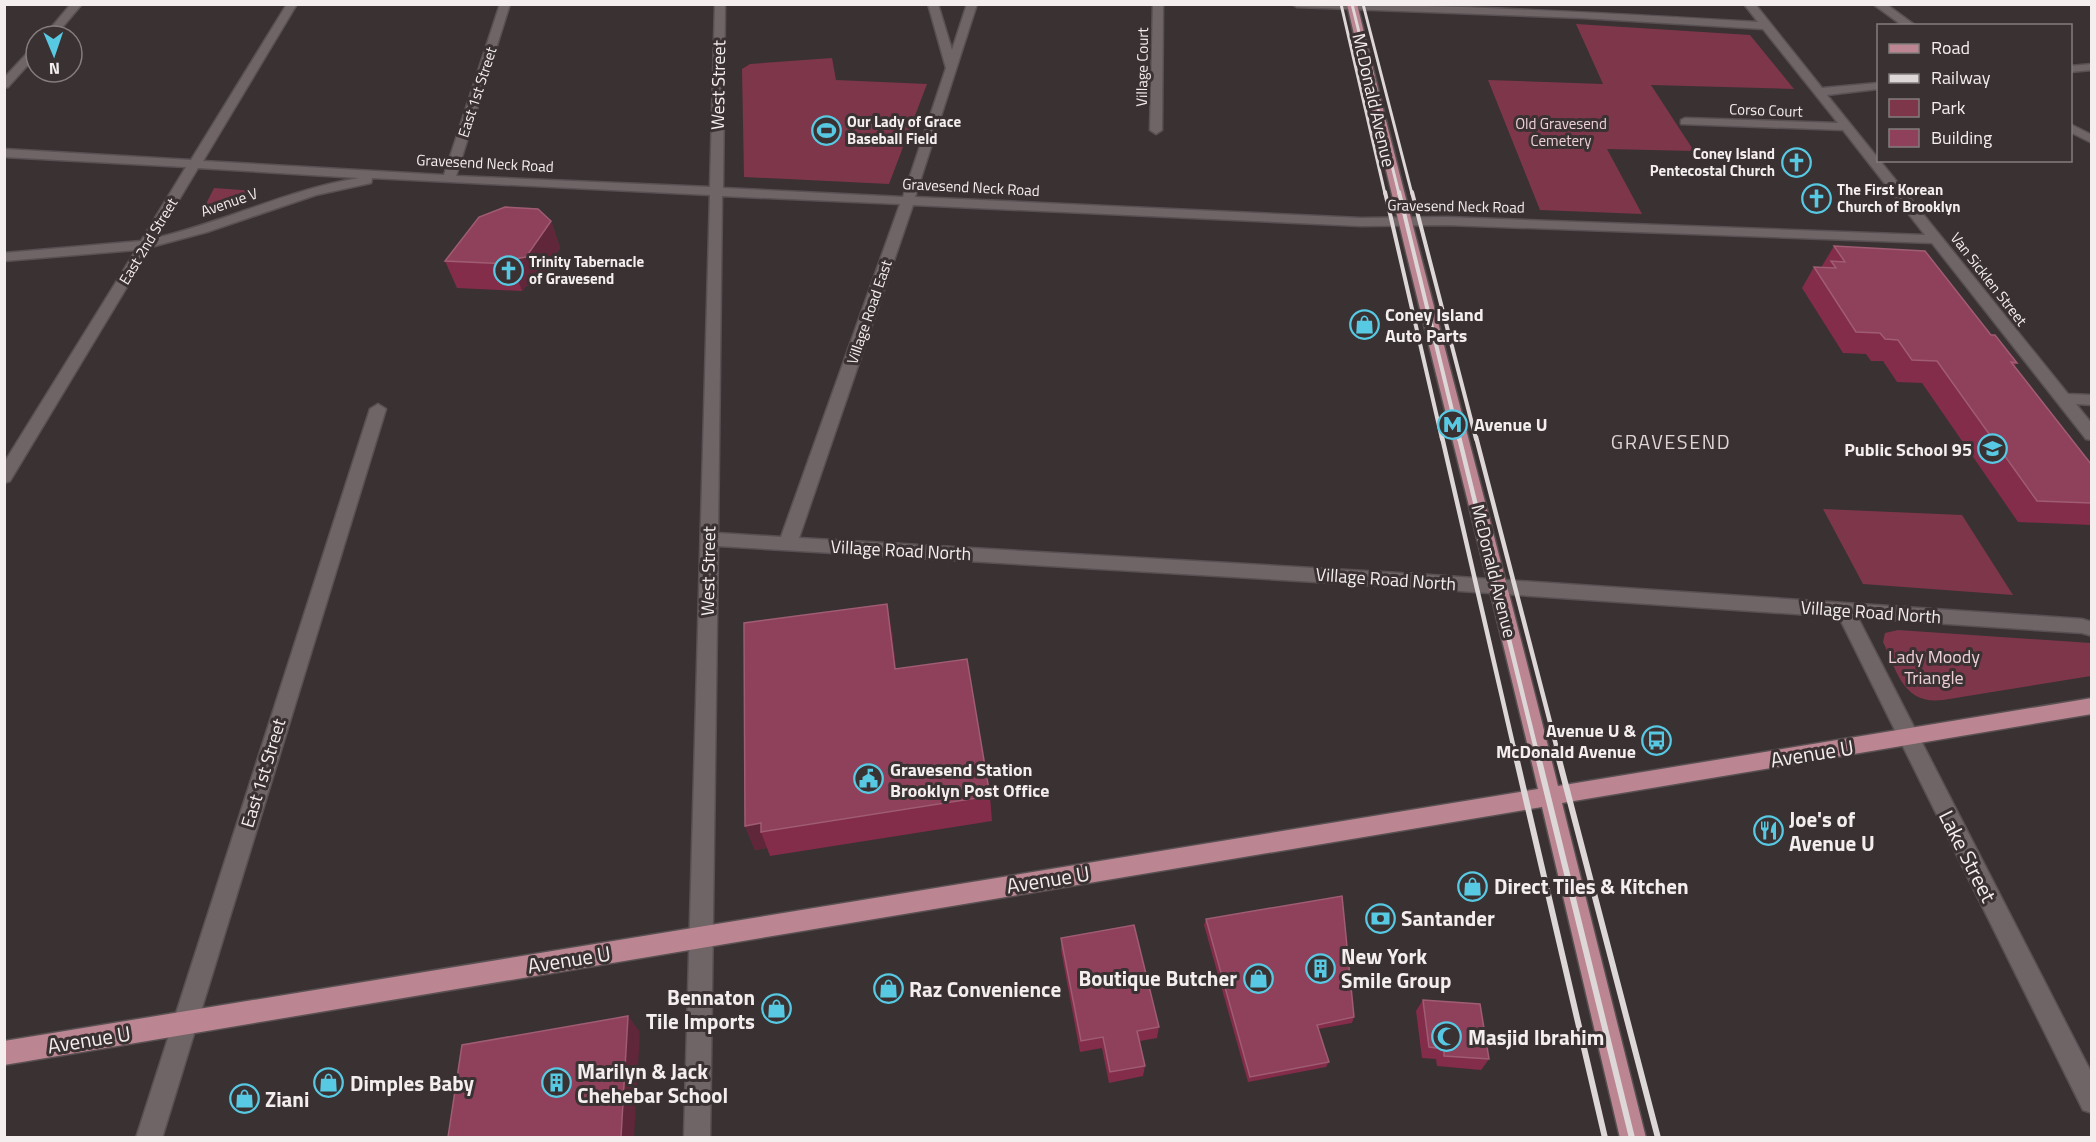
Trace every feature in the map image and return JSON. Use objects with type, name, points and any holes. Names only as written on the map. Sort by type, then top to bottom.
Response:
[{"type":"main road","name":"McDonald Avenue","points":[[1352,5],[1403,221],[1499,586],[1633,1137]]},
{"type":"main road","name":"Avenue U","points":[[4,1053],[2091,706]]},
{"type":"street","points":[[60,24],[77,4]]},
{"type":"street","name":"East 2nd Street","points":[[4,477],[292,4]]},
{"type":"street","name":"East 1st Street","points":[[449,178],[505,4]]},
{"type":"street","name":"West Street","points":[[697,1137],[720,4]]},
{"type":"street","points":[[933,4],[952,70]]},
{"type":"street","name":"Village Road East","points":[[788,543],[908,200],[972,4]]},
{"type":"street","name":"Village Court","points":[[1156,130],[1158,4]]},
{"type":"street","points":[[1297,4],[1582,15],[1765,26]]},
{"type":"street","points":[[1576,4],[1582,15]]},
{"type":"street","name":"Van Sicklen Street","points":[[1749,4],[2091,435]]},
{"type":"street","points":[[1878,4],[1908,24]]},
{"type":"street","points":[[4,85],[24,63]]},
{"type":"street","points":[[2072,69],[2091,67]]},
{"type":"street","points":[[1820,92],[1877,86]]},
{"type":"street","name":"Corso Court","points":[[1685,122],[1847,127]]},
{"type":"street","points":[[2072,128],[2091,140]]},
{"type":"street","name":"Gravesend Neck Road","points":[[4,153],[426,177],[1361,222],[1471,221],[1936,239]]},
{"type":"street","name":"Avenue V","points":[[4,257],[146,244],[337,185],[366,180],[426,177]]},
{"type":"street","points":[[2063,399],[2091,400]]},
{"type":"street","name":"East 1st Street","points":[[149,1137],[378,409]]},
{"type":"street","points":[[709,539],[788,543]]},
{"type":"street","name":"Village Road North","points":[[788,543],[1499,586],[2082,626],[2091,629]]},
{"type":"street","name":"Lake Street","points":[[1845,610],[2091,1101]]},
{"type":"green space","name":"Old Gravesend Cemetery","points":[[1576,24],[1750,35],[1794,89],[1651,85],[1694,151],[1607,149],[1642,214],[1540,210],[1488,80],[1603,84]]},
{"type":"green space","name":"Our Lady of Grace Baseball Field","points":[[832,58],[836,80],[927,84],[889,184],[744,177],[742,69],[750,64]]},
{"type":"green space","points":[[214,188],[256,191],[204,208]]},
{"type":"green space","points":[[1823,509],[1962,515],[2013,595],[1863,584]]},
{"type":"green space","name":"Lady Moody Triangle","points":[[1898,630],[2091,643],[2091,676],[1943,700],[1930,700],[1910,691],[1903,684],[1893,664],[1883,642],[1885,633]]},
{"type":"building","points":[[505,207],[538,209],[551,221],[526,257],[515,259],[512,264],[445,261],[479,217]]},
{"type":"building","points":[[1834,246],[1925,251],[1991,335],[1995,335],[2017,363],[2011,362],[2091,464],[2091,503],[2037,501],[1937,361],[1912,360],[1898,340],[1885,339],[1880,333],[1856,332],[1814,267],[1836,268],[1831,261],[1845,262]]},
{"type":"building","name":"Gravesend Station Brooklyn Post Office","points":[[887,604],[895,669],[967,659],[990,796],[761,832],[761,823],[745,826],[744,623]]},
{"type":"building","name":"Boutique Butcher","points":[[1342,896],[1354,1017],[1317,1025],[1329,1062],[1250,1077],[1206,919]]},
{"type":"building","points":[[1134,925],[1159,1027],[1137,1031],[1145,1066],[1110,1072],[1103,1037],[1081,1041],[1061,938]]},
{"type":"building","name":"Masjid Ibrahim","points":[[1423,1000],[1480,1004],[1489,1059],[1444,1056],[1444,1049],[1429,1047]]},
{"type":"building","name":"Marilyn & Jack Chehebar School","points":[[628,1016],[621,1137],[448,1137],[462,1045]]},
{"type":"railway","points":[[1341,4],[1385,194]]},
{"type":"railway","points":[[1352,4],[1399,194]]},
{"type":"railway","points":[[1363,4],[1412,194]]},
{"type":"railway","points":[[1385,192],[1442,439]]},
{"type":"railway","points":[[1399,192],[1459,439]]},
{"type":"railway","points":[[1412,192],[1476,439]]},
{"type":"railway","points":[[1442,437],[1514,749]]},
{"type":"railway","points":[[1459,437],[1536,749]]},
{"type":"railway","points":[[1476,437],[1557,749]]},
{"type":"railway","points":[[1514,748],[1605,1138]]},
{"type":"railway","points":[[1536,748],[1632,1138]]},
{"type":"railway","points":[[1556,748],[1658,1138]]},
{"type":"place","name":"Our Lady of Grace Baseball Field","points":[[826,130]]},
{"type":"place","name":"Coney Island Pentecostal Church","points":[[1796,162]]},
{"type":"place","name":"The First Korean Church of Brooklyn","points":[[1816,198]]},
{"type":"place","name":"Trinity Tabernacle of Gravesend","points":[[508,270]]},
{"type":"place","name":"Coney Island Auto Parts","points":[[1364,324]]},
{"type":"place","name":"Avenue U","points":[[1453,424]]},
{"type":"place","name":"Public School 95","points":[[1993,449]]},
{"type":"place","name":"Avenue U & McDonald Avenue","points":[[1657,740]]},
{"type":"place","name":"Gravesend Station Brooklyn Post Office","points":[[869,779]]},
{"type":"place","name":"Joe's of Avenue U","points":[[1768,831]]},
{"type":"place","name":"Direct Tiles & Kitchen","points":[[1473,886]]},
{"type":"place","name":"Santander","points":[[1380,918]]},
{"type":"place","name":"New York Smile Group","points":[[1320,968]]},
{"type":"place","name":"Boutique Butcher","points":[[1258,978]]},
{"type":"place","name":"Raz Convenience","points":[[888,989]]},
{"type":"place","name":"Bennaton Tile Imports","points":[[776,1009]]},
{"type":"place","name":"Masjid Ibrahim","points":[[1447,1037]]},
{"type":"place","name":"Dimples Baby","points":[[329,1083]]},
{"type":"place","name":"Marilyn & Jack Chehebar School","points":[[556,1083]]},
{"type":"place","name":"Ziani","points":[[244,1099]]},
{"type":"district","name":"GRAVESEND","points":[[1671,441]]}]
